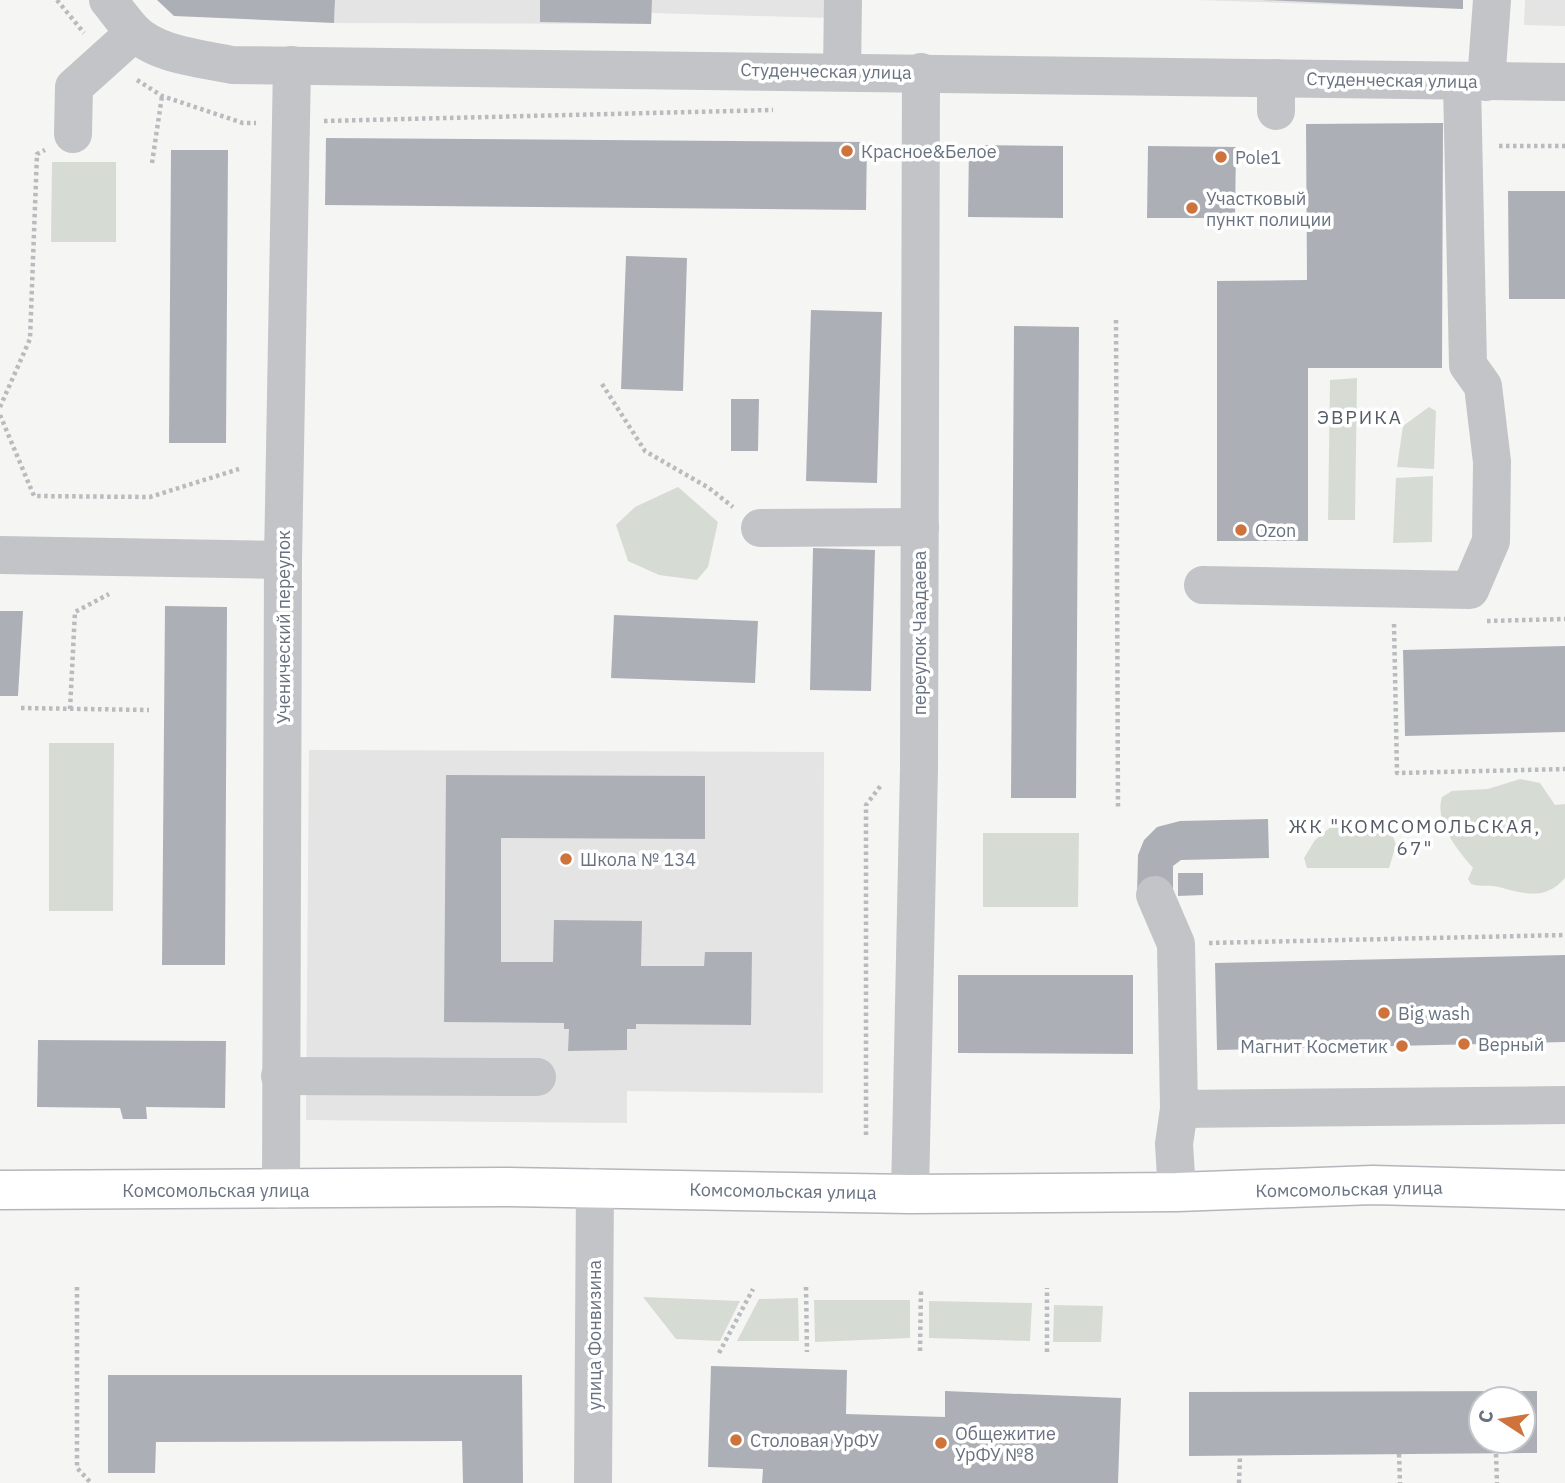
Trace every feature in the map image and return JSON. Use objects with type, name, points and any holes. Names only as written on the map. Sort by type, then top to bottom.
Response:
[{"type":"main road","name":"Комсомольская улица","points":[[0,1190],[596,1187],[909,1194],[1177,1192],[1373,1185],[1565,1190]]},
{"type":"street","name":"Студенческая улица","points":[[108,0],[134,33],[172,52],[232,65],[921,72],[1276,95],[1474,82],[1565,82]]},
{"type":"street","points":[[842,71],[843,0]]},
{"type":"street","points":[[1203,585],[1470,590],[1490,541],[1492,462],[1483,386],[1468,365],[1474,82],[1492,0]]},
{"type":"street","points":[[73,134],[74,87],[134,33]]},
{"type":"street","name":"Ученический переулок","points":[[281,1190],[283,560],[292,65]]},
{"type":"street","name":"переулок Чаадаева","points":[[909,1194],[919,768],[921,72]]},
{"type":"street","points":[[761,528],[920,527]]},
{"type":"street","points":[[0,555],[283,560]]},
{"type":"street","points":[[1155,895],[1176,944],[1179,1109],[1174,1144],[1177,1192]]},
{"type":"street","points":[[280,1076],[537,1077]]},
{"type":"street","points":[[1179,1109],[1565,1105]]},
{"type":"street","name":"улица Фонвизина","points":[[593,1483],[596,1187]]},
{"type":"path","points":[[152,163],[162,96],[243,123],[784,110]]},
{"type":"path","points":[[0,407],[30,339],[37,154],[73,134]]},
{"type":"path","points":[[1485,146],[1565,146]]},
{"type":"path","points":[[1116,320],[1118,810]]},
{"type":"path","points":[[602,384],[645,451],[709,488],[761,528]]},
{"type":"path","points":[[0,415],[34,496],[150,497],[239,469]]},
{"type":"path","points":[[71,709],[75,612],[111,593]]},
{"type":"path","points":[[1473,622],[1565,620]]},
{"type":"path","points":[[1407,624],[1394,624],[1398,773],[1565,769]]},
{"type":"path","points":[[21,708],[149,710]]},
{"type":"path","points":[[866,1135],[866,805],[886,777]]},
{"type":"path","points":[[1176,944],[1565,934]]},
{"type":"path","points":[[77,1287],[78,1468],[91,1483]]},
{"type":"path","points":[[806,1287],[807,1352]]},
{"type":"path","points":[[920,1288],[920,1351]]},
{"type":"path","points":[[719,1353],[753,1289]]},
{"type":"path","points":[[1046,1352],[1047,1289]]},
{"type":"path","points":[[1399,1454],[1400,1483]]},
{"type":"path","points":[[1239,1483],[1240,1455]]},
{"type":"path","points":[[1496,1455],[1497,1483]]},
{"type":"shaded area","points":[[335,0],[831,0],[830,18],[652,13],[651,24],[334,23]]},
{"type":"shaded area","points":[[1198,0],[1463,0],[1463,9]]},
{"type":"shaded area","points":[[1525,0],[1565,0],[1565,26],[1524,25]]},
{"type":"shaded area","points":[[52,162],[116,162],[116,242],[51,242]]},
{"type":"shaded area","points":[[1357,378],[1355,520],[1328,520],[1330,380]]},
{"type":"shaded area","points":[[1429,407],[1436,411],[1434,469],[1397,467],[1403,426]]},
{"type":"shaded area","points":[[1433,476],[1432,542],[1393,543],[1396,478]]},
{"type":"shaded area","points":[[678,487],[718,522],[708,567],[697,580],[659,575],[628,561],[616,525],[635,507]]},
{"type":"shaded area","points":[[49,743],[114,743],[113,911],[49,911]]},
{"type":"shaded area","name":"Школа № 134","points":[[309,750],[824,752],[823,1093],[627,1091],[627,1123],[306,1120]]},
{"type":"shaded area","points":[[1520,779],[1540,783],[1555,805],[1565,804],[1565,878],[1542,893],[1471,884],[1468,879],[1473,868],[1449,836],[1441,817],[1442,797],[1452,791],[1488,789]]},
{"type":"shaded area","points":[[1337,822],[1372,823],[1387,829],[1396,845],[1389,868],[1307,868],[1304,858],[1315,840]]},
{"type":"shaded area","points":[[983,833],[1079,833],[1078,907],[983,907]]},
{"type":"shaded area","points":[[643,1297],[740,1301],[720,1341],[676,1339]]},
{"type":"shaded area","points":[[798,1298],[799,1341],[737,1341],[759,1299]]},
{"type":"shaded area","points":[[814,1300],[910,1300],[910,1338],[815,1342]]},
{"type":"shaded area","points":[[929,1301],[1032,1303],[1030,1341],[929,1338]]},
{"type":"shaded area","points":[[1054,1305],[1103,1306],[1101,1342],[1053,1342]]},
{"type":"building","points":[[157,0],[335,0],[334,23],[174,16]]},
{"type":"building","points":[[540,0],[652,0],[651,24],[540,22]]},
{"type":"building","points":[[1262,0],[1463,0],[1463,9]]},
{"type":"building","points":[[1443,123],[1442,368],[1308,368],[1308,541],[1217,541],[1217,281],[1307,280],[1306,124]]},
{"type":"building","points":[[326,138],[867,142],[866,210],[325,205]]},
{"type":"building","points":[[969,145],[1063,146],[1063,218],[968,217]]},
{"type":"building","points":[[1148,146],[1236,147],[1235,218],[1147,218]]},
{"type":"building","points":[[171,150],[228,150],[226,443],[169,443]]},
{"type":"building","points":[[1508,191],[1565,191],[1565,299],[1509,299]]},
{"type":"building","points":[[626,256],[687,258],[683,391],[621,389]]},
{"type":"building","points":[[811,310],[882,312],[877,483],[806,481]]},
{"type":"building","points":[[1014,326],[1079,327],[1076,798],[1011,798]]},
{"type":"building","points":[[731,399],[759,399],[758,451],[731,451]]},
{"type":"building","points":[[813,548],[875,550],[871,691],[810,690]]},
{"type":"building","points":[[165,606],[227,607],[225,965],[162,965]]},
{"type":"building","points":[[0,611],[23,611],[18,696],[0,696]]},
{"type":"building","points":[[614,615],[758,621],[755,683],[611,678]]},
{"type":"building","points":[[1565,646],[1565,732],[1405,736],[1403,650]]},
{"type":"building","points":[[446,775],[705,776],[705,839],[501,838],[501,962],[553,962],[554,920],[642,921],[641,966],[704,966],[705,952],[752,952],[751,1025],[636,1024],[636,1029],[627,1029],[627,1050],[568,1051],[569,1029],[564,1029],[564,1023],[444,1022]]},
{"type":"building","points":[[1268,819],[1269,858],[1181,860],[1173,866],[1173,895],[1137,896],[1138,855],[1144,840],[1157,827],[1180,821]]},
{"type":"building","points":[[1178,873],[1203,873],[1203,895],[1178,896]]},
{"type":"building","points":[[1565,955],[1565,1042],[1217,1050],[1215,963]]},
{"type":"building","points":[[958,975],[1133,975],[1133,1054],[958,1053]]},
{"type":"building","points":[[38,1040],[226,1041],[225,1108],[146,1107],[147,1119],[123,1119],[120,1108],[37,1107]]},
{"type":"building","name":"Общежитие УрФУ №8","points":[[711,1366],[847,1370],[846,1414],[945,1417],[945,1391],[1121,1398],[1118,1483],[762,1483],[763,1469],[708,1467]]},
{"type":"building","points":[[108,1375],[522,1375],[523,1483],[463,1483],[462,1441],[156,1442],[155,1473],[108,1473]]},
{"type":"building","points":[[1467,1391],[1467,1454],[1189,1456],[1189,1392]]},
{"type":"place","name":"Красное&Белое","points":[[847,151]]},
{"type":"place","name":"Pole1","points":[[1221,157]]},
{"type":"place","name":"Участковый пункт полиции","points":[[1192,208]]},
{"type":"place","name":"Ozon","points":[[1241,530]]},
{"type":"place","name":"Школа № 134","points":[[566,859]]},
{"type":"place","name":"Big wash","points":[[1384,1013]]},
{"type":"place","name":"Верный","points":[[1464,1044]]},
{"type":"place","name":"Магнит Косметик","points":[[1402,1046]]},
{"type":"place","name":"Столовая УрФУ","points":[[736,1440]]},
{"type":"place","name":"Общежитие УрФУ №8","points":[[941,1443]]},
{"type":"district","name":"ЭВРИКА","points":[[1360,417]]},
{"type":"district","name":"ЖК \"КОМСОМОЛЬСКАЯ, 67\"","points":[[1415,837]]}]
